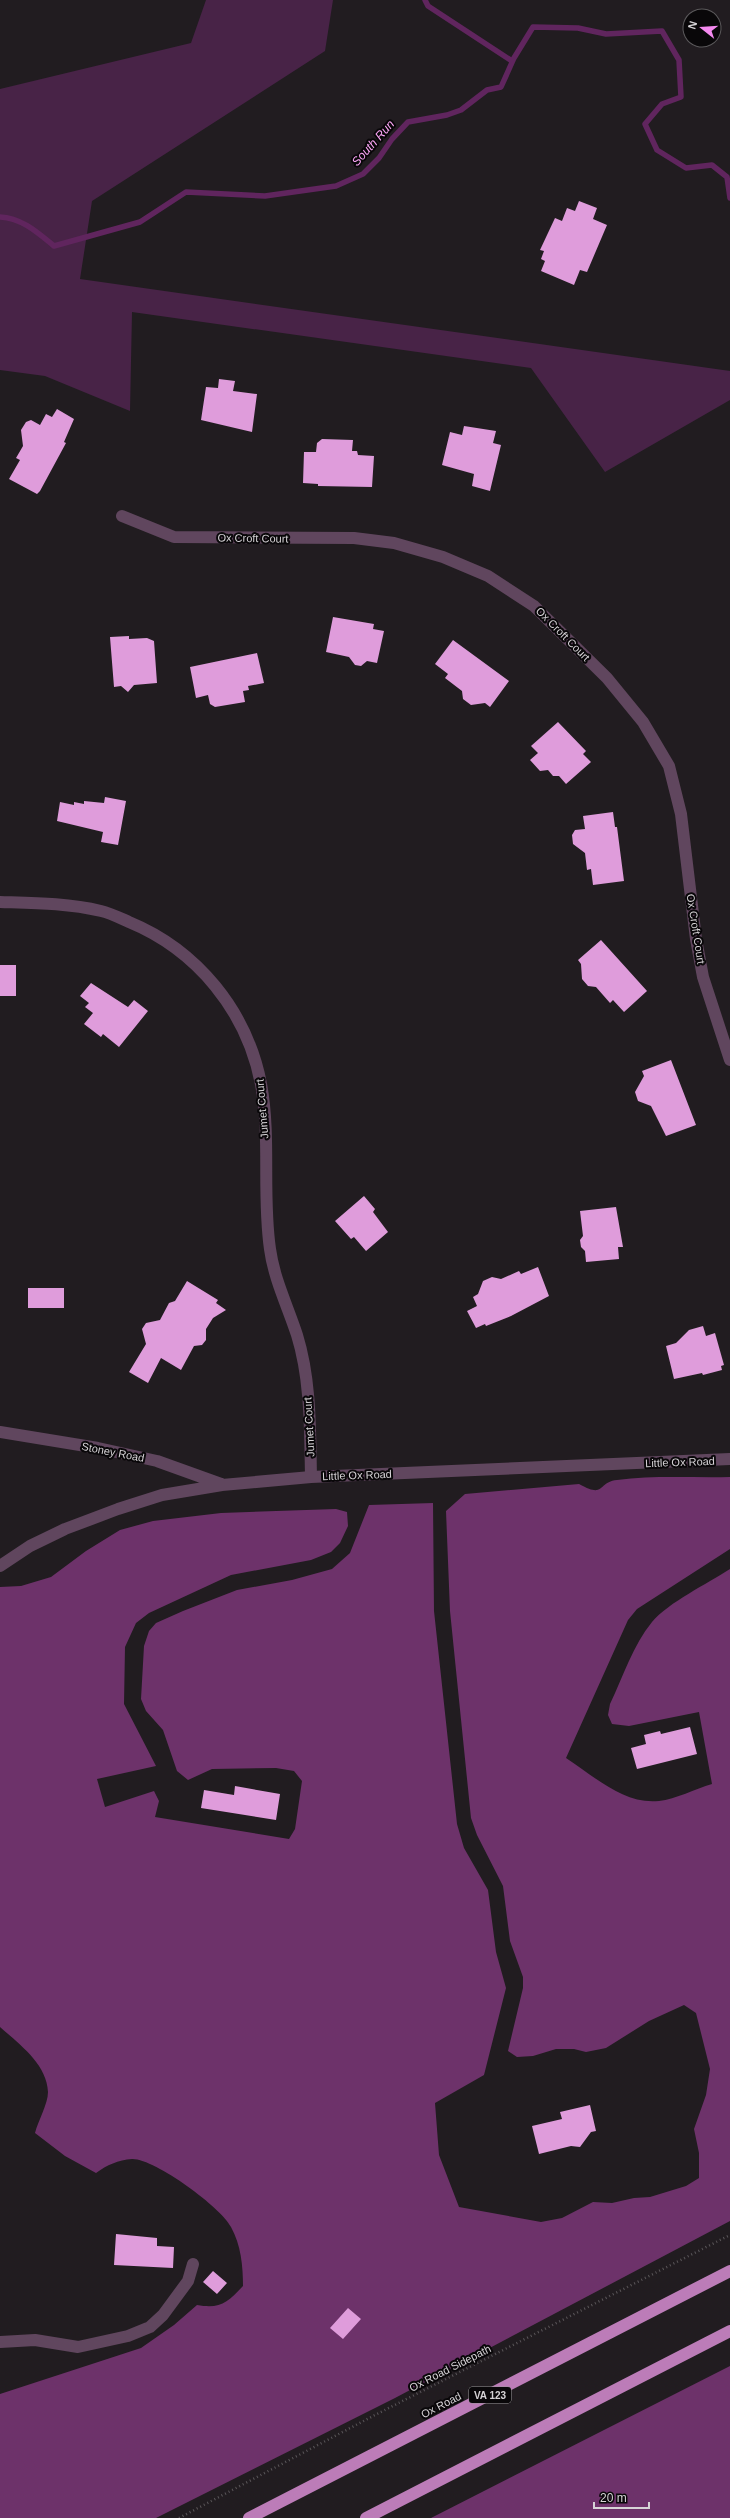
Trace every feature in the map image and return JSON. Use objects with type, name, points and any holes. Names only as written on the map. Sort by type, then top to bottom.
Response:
[{"type":"highway","name":"Ox Road","points":[[249,2518],[730,2272]]},
{"type":"highway","points":[[366,2518],[730,2331]]},
{"type":"street","name":"Ox Croft Court","points":[[122,516],[174,537],[354,538],[394,543],[443,557],[488,576],[534,606],[616,689],[643,722],[669,766],[681,814],[696,939],[702,970],[715,1018],[730,1060]]},
{"type":"street","name":"Jumet Court","points":[[0,902],[58,903],[103,912],[151,931],[170,944],[205,974],[222,994],[247,1036],[261,1085],[270,1250],[280,1291],[297,1335],[305,1367],[311,1477]]},
{"type":"street","name":"Stoney Road","points":[[0,1432],[98,1448],[157,1461],[222,1485]]},
{"type":"street","name":"Little Ox Road","points":[[0,1566],[30,1546],[65,1529],[118,1509],[162,1495],[222,1485],[311,1477],[730,1460]]},
{"type":"street","points":[[0,2342],[35,2340],[78,2346],[128,2336],[150,2327],[163,2315],[188,2281],[193,2264]]},
{"type":"path","name":"Ox Road Sidepath","points":[[179,2518],[375,2415],[730,2235]]},
{"type":"shaded area","points":[[206,0],[333,0],[325,51],[92,201],[80,279],[730,371],[730,400],[605,472],[531,368],[132,312],[130,411],[45,376],[0,370],[0,89],[191,43]]},
{"type":"shaded area","points":[[730,1477],[730,1549],[637,1609],[628,1620],[566,1758],[610,1788],[622,1794],[646,1801],[659,1801],[672,1798],[712,1784],[699,1712],[629,1726],[612,1724],[608,1715],[610,1704],[629,1662],[639,1641],[652,1622],[678,1600],[730,1569],[730,2221],[395,2398],[156,2518],[0,2518],[0,2394],[141,2348],[174,2325],[197,2305],[212,2306],[227,2301],[243,2286],[243,2271],[237,2241],[231,2227],[225,2219],[202,2197],[171,2175],[142,2161],[132,2159],[113,2163],[96,2173],[65,2156],[35,2133],[48,2097],[43,2072],[31,2055],[0,2027],[0,1587],[21,1586],[51,1577],[86,1551],[120,1530],[153,1521],[221,1513],[336,1509],[347,1512],[348,1526],[340,1543],[331,1552],[311,1560],[231,1575],[149,1613],[136,1623],[125,1647],[124,1704],[156,1766],[97,1779],[105,1807],[154,1791],[159,1801],[155,1817],[289,1839],[295,1829],[302,1781],[294,1771],[276,1768],[212,1769],[188,1780],[177,1771],[163,1730],[146,1711],[141,1699],[144,1646],[149,1631],[156,1623],[237,1590],[292,1580],[332,1569],[350,1553],[369,1505],[433,1503],[434,1611],[457,1824],[464,1848],[488,1890],[496,1952],[506,1988],[484,2075],[435,2103],[439,2155],[459,2207],[541,2222],[562,2218],[593,2202],[612,2203],[634,2198],[650,2197],[686,2186],[699,2178],[699,2153],[694,2129],[706,2095],[710,2069],[696,2013],[684,2005],[649,2021],[606,2048],[586,2052],[574,2049],[556,2049],[533,2056],[517,2057],[508,2051],[523,1988],[523,1977],[510,1941],[503,1886],[477,1835],[471,1818],[450,1611],[446,1511],[465,1494],[579,1484],[594,1490],[598,1490],[611,1481],[631,1478]]},
{"type":"shaded area","points":[[730,2366],[730,2518],[431,2518]]},
{"type":"building","points":[[579,201],[597,208],[593,219],[607,225],[587,272],[580,270],[574,285],[541,271],[545,261],[541,259],[544,251],[540,250],[555,218],[562,221],[567,208],[575,211]]},
{"type":"building","points":[[219,379],[235,381],[233,391],[257,394],[252,432],[201,420],[206,387],[218,388]]},
{"type":"building","points":[[57,409],[74,419],[64,442],[66,443],[37,494],[9,479],[20,460],[16,458],[23,446],[21,430],[26,422],[31,420],[40,425],[46,414],[52,417]]},
{"type":"building","points":[[464,426],[496,431],[493,443],[501,445],[490,491],[472,486],[474,474],[442,465],[450,432],[462,435]]},
{"type":"building","points":[[322,439],[353,440],[352,451],[357,451],[358,455],[374,456],[372,487],[318,486],[318,484],[303,483],[304,452],[316,452],[317,443]]},
{"type":"building","points":[[333,617],[374,624],[373,629],[384,631],[377,663],[367,661],[361,666],[355,665],[349,657],[326,652]]},
{"type":"building","points":[[129,636],[129,639],[147,638],[154,641],[157,683],[134,685],[128,692],[121,686],[114,687],[110,637]]},
{"type":"building","points":[[453,640],[509,681],[490,707],[485,703],[471,705],[463,699],[462,691],[445,678],[448,674],[435,664]]},
{"type":"building","points":[[257,653],[264,683],[248,686],[249,690],[243,691],[245,702],[215,707],[210,704],[208,695],[196,698],[190,667]]},
{"type":"building","points":[[558,722],[586,751],[583,754],[591,762],[566,784],[559,776],[553,776],[548,770],[540,771],[530,760],[538,753],[531,746]]},
{"type":"building","points":[[105,797],[126,801],[118,845],[101,842],[103,832],[57,821],[60,802],[74,805],[74,802],[84,804],[84,801],[104,803]]},
{"type":"building","points":[[613,812],[615,827],[617,827],[624,881],[593,885],[591,869],[587,870],[585,853],[573,844],[572,835],[575,830],[585,829],[583,816]]},
{"type":"building","points":[[601,940],[647,991],[624,1012],[613,1000],[610,1003],[596,987],[588,986],[582,979],[581,964],[578,960]]},
{"type":"building","points":[[0,965],[16,965],[16,996],[0,996]]},
{"type":"building","points":[[91,983],[128,1007],[134,1000],[148,1011],[119,1047],[103,1034],[101,1037],[84,1024],[93,1013],[85,1007],[89,1003],[80,996]]},
{"type":"building","points":[[671,1060],[696,1125],[666,1136],[651,1106],[638,1101],[635,1092],[644,1076],[642,1071]]},
{"type":"building","points":[[364,1196],[375,1209],[373,1212],[388,1232],[366,1251],[354,1237],[351,1239],[335,1221]]},
{"type":"building","points":[[616,1207],[623,1247],[618,1247],[619,1259],[586,1262],[585,1251],[581,1247],[580,1240],[583,1236],[580,1211]]},
{"type":"building","points":[[538,1267],[549,1296],[511,1316],[486,1326],[485,1324],[476,1328],[467,1311],[477,1306],[473,1297],[478,1294],[483,1281],[492,1277],[501,1279],[519,1271],[521,1274]]},
{"type":"building","points":[[187,1281],[218,1300],[216,1303],[226,1310],[213,1318],[206,1329],[206,1340],[202,1345],[194,1346],[181,1370],[161,1358],[148,1383],[129,1372],[146,1344],[142,1329],[146,1323],[160,1320],[169,1303],[175,1301]]},
{"type":"building","points":[[28,1288],[64,1288],[64,1308],[28,1308]]},
{"type":"building","points":[[703,1326],[706,1336],[715,1333],[724,1365],[721,1366],[722,1370],[703,1375],[702,1373],[674,1379],[666,1346],[676,1343],[689,1330]]},
{"type":"building","points":[[690,1727],[697,1754],[637,1769],[631,1748],[646,1744],[644,1735],[660,1731],[661,1734]]},
{"type":"building","points":[[235,1786],[280,1794],[276,1820],[201,1808],[204,1790],[234,1795]]},
{"type":"building","points":[[590,2105],[596,2131],[591,2132],[580,2147],[571,2146],[539,2154],[532,2126],[562,2119],[560,2112]]},
{"type":"building","points":[[116,2234],[157,2238],[157,2246],[174,2247],[173,2268],[114,2265]]},
{"type":"building","points":[[213,2271],[227,2283],[217,2294],[203,2282]]},
{"type":"building","points":[[348,2308],[361,2319],[343,2339],[330,2328]]},
{"type":"waterway","points":[[425,0],[428,6],[512,61]]},
{"type":"waterway","name":"South Run","points":[[0,217],[23,223],[36,231],[54,246],[140,222],[186,192],[265,196],[336,186],[363,174],[379,158],[392,139],[408,122],[447,115],[461,110],[487,90],[501,87],[514,58],[533,27],[578,28],[606,34],[662,31],[679,60],[681,97],[662,104],[645,124],[657,150],[686,168],[712,165],[727,177],[730,198]]}]
